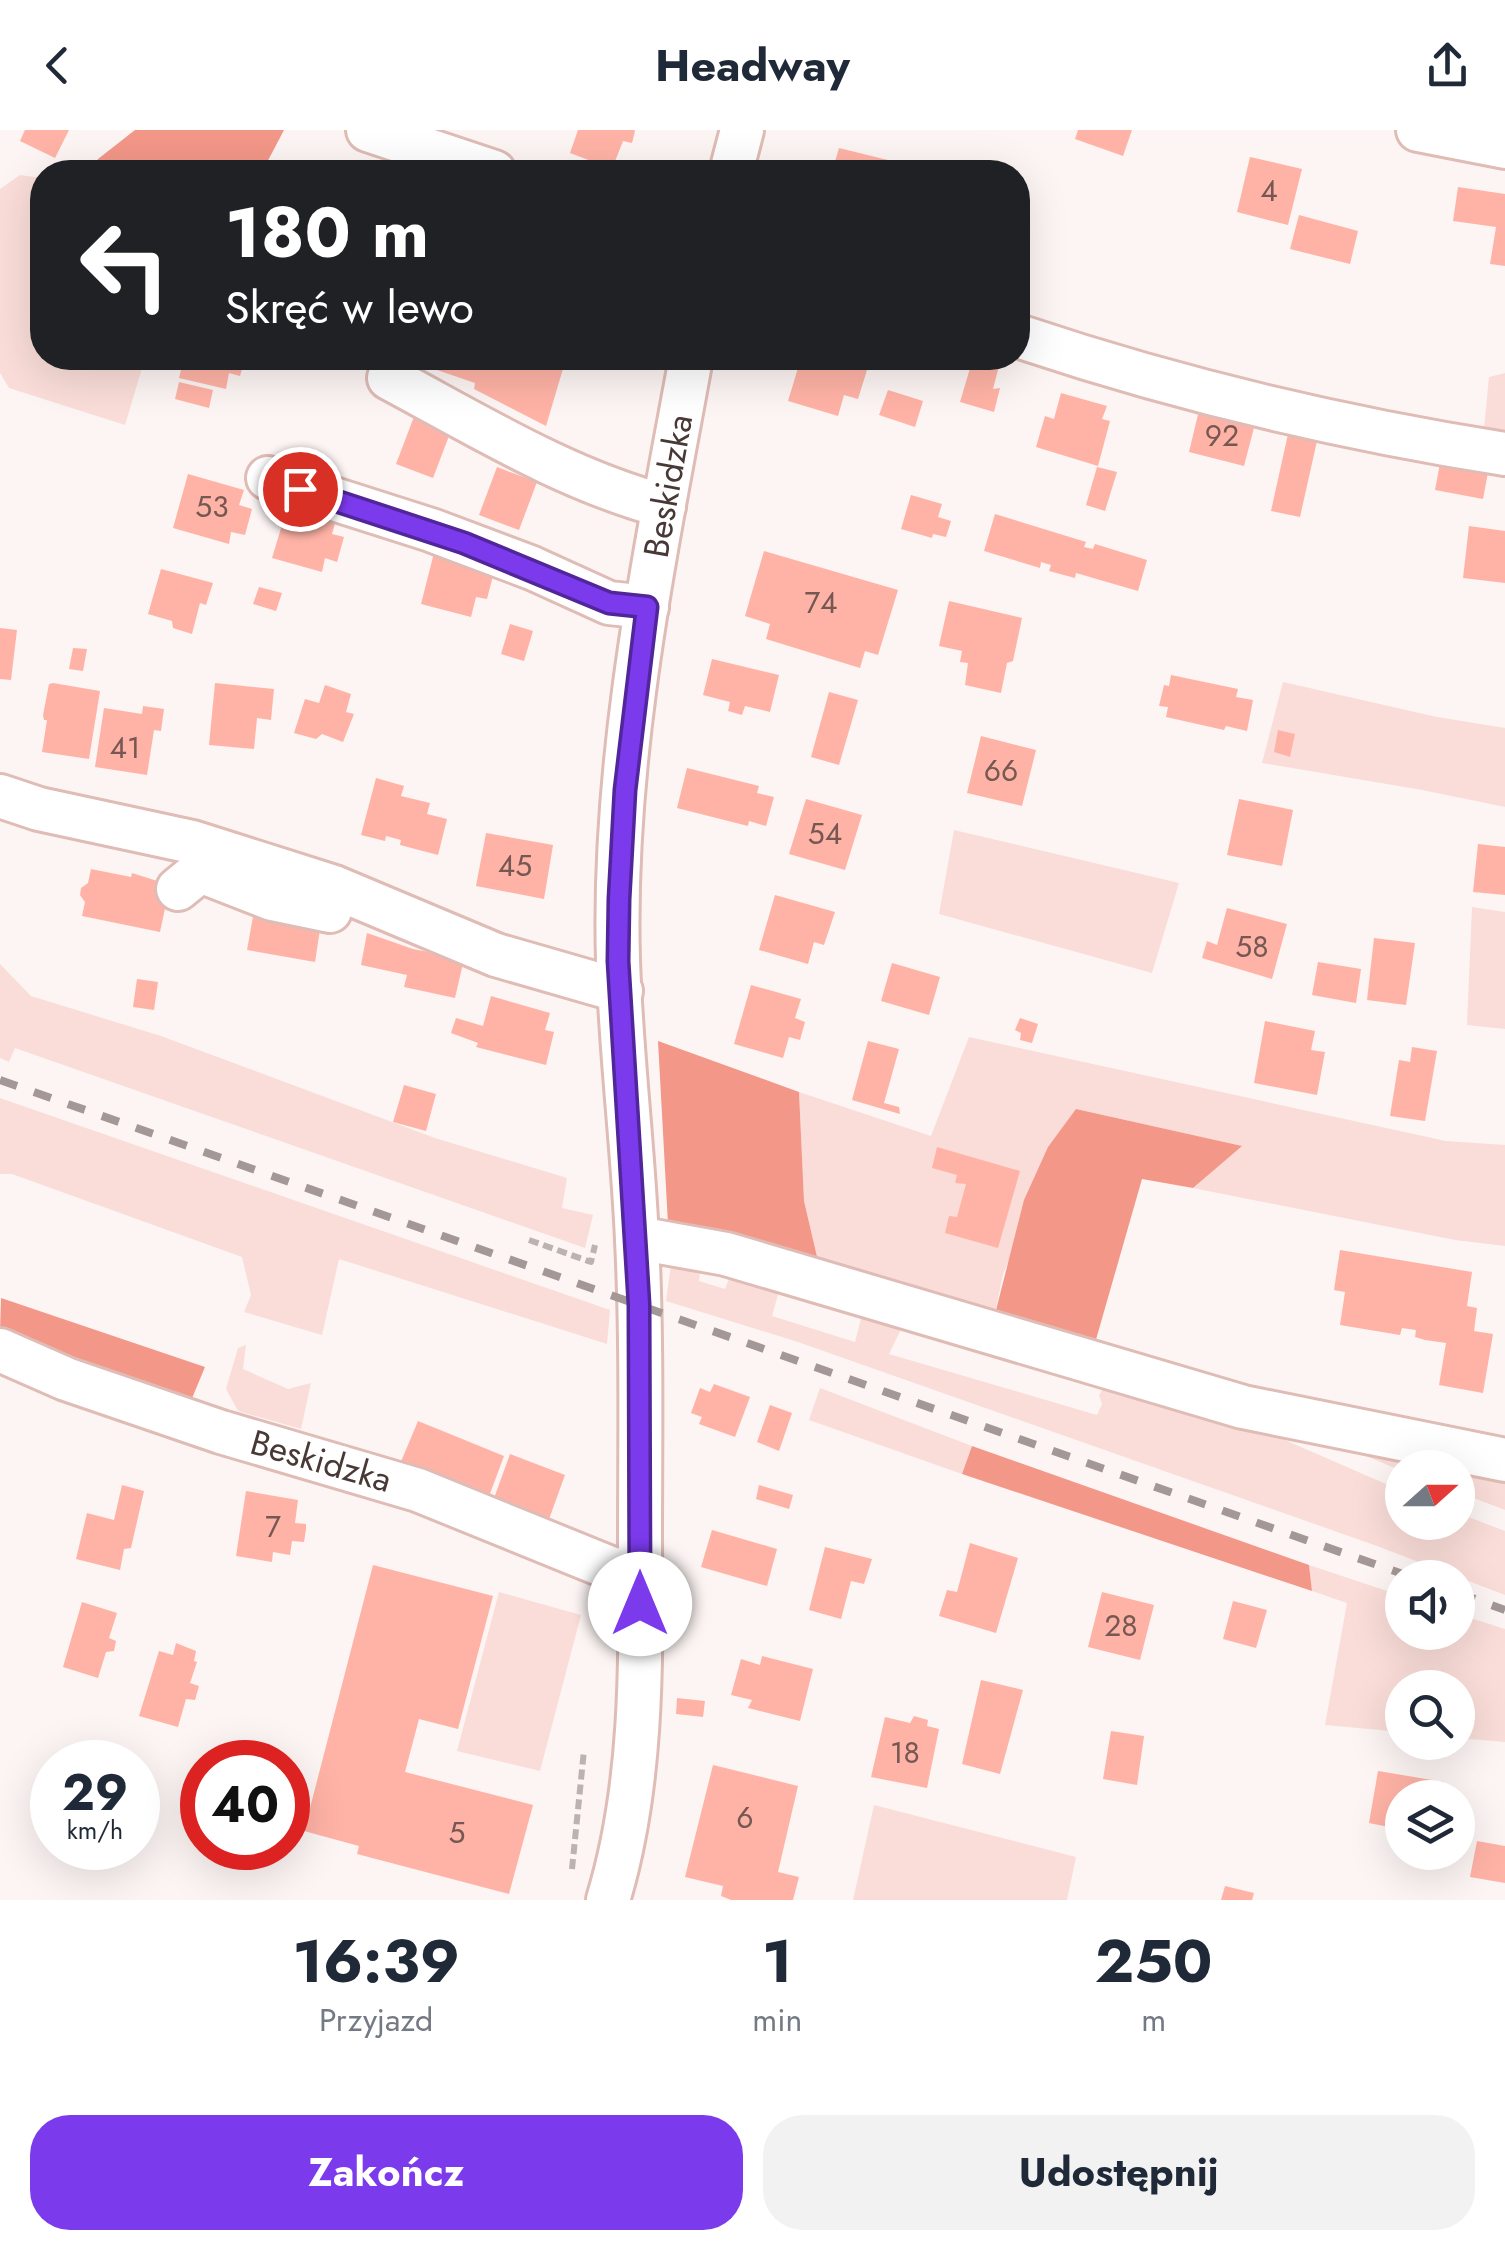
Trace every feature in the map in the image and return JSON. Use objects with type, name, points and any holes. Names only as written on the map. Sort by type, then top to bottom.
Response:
[{"type":"street","points":[[368,130],[458,160]]},
{"type":"street","points":[[734,160],[742,130]]},
{"type":"street","points":[[1418,130],[1505,147]]},
{"type":"street","points":[[1030,340],[1118,370],[1172,383],[1418,440],[1505,454]]},
{"type":"street","name":"Beskidzka","points":[[590,1891],[616,1872],[632,1770],[640,1665],[640,1574],[618,1234],[620,844],[647,607],[689,370]]},
{"type":"street","points":[[389,378],[614,493],[664,506]]},
{"type":"street","points":[[268,478],[430,530],[532,568],[609,603],[647,607]]},
{"type":"street","points":[[0,796],[39,809],[192,842],[334,886],[496,956],[621,991]]},
{"type":"street","points":[[178,889],[200,871],[272,899],[333,912],[363,899]]},
{"type":"street","points":[[618,1234],[726,1254],[1243,1406],[1505,1460]]},
{"type":"street","name":"Beskidzka","points":[[0,1350],[66,1379],[221,1432],[418,1490],[610,1568],[640,1574]]},
{"type":"path","points":[[529,1240],[592,1262],[618,1234]]},
{"type":"path","points":[[584,1750],[590,1891]]},
{"type":"shaded area","points":[[135,130],[284,130],[268,160],[98,159]]},
{"type":"shaded area","points":[[20,175],[30,176],[30,370],[141,370],[125,425],[9,388],[0,373],[0,189]]},
{"type":"shaded area","points":[[1505,373],[1505,441],[1483,439],[1489,377]]},
{"type":"shaded area","points":[[1283,682],[1437,717],[1505,728],[1505,807],[1262,763]]},
{"type":"shaded area","points":[[954,830],[1179,883],[1152,973],[939,914]]},
{"type":"shaded area","points":[[1472,907],[1505,912],[1505,1029],[1467,1025]]},
{"type":"shaded area","points":[[0,964],[31,996],[161,1036],[435,1138],[567,1178],[562,1208],[593,1215],[585,1248],[15,1048],[9,1062],[0,1058]]},
{"type":"shaded area","points":[[969,1037],[1446,1141],[1505,1145],[1505,1246],[1455,1240],[1193,1188],[1241,1146],[1076,1109],[1003,1274],[994,1318],[818,1261],[804,1201],[799,1092],[931,1136]]},
{"type":"shaded area","points":[[658,1041],[799,1092],[804,1201],[818,1261],[668,1224]]},
{"type":"shaded area","points":[[0,1098],[610,1310],[607,1344],[339,1259],[322,1335],[244,1312],[251,1295],[242,1257],[12,1174],[0,1174]]},
{"type":"shaded area","points":[[1076,1109],[1242,1146],[1193,1188],[1142,1179],[1093,1350],[994,1318],[1024,1200],[1048,1147]]},
{"type":"shaded area","points":[[671,1264],[700,1270],[699,1281],[725,1289],[734,1265],[779,1291],[772,1316],[855,1342],[863,1311],[901,1318],[901,1329],[889,1354],[1097,1415],[1102,1404],[1099,1395],[1107,1382],[1232,1417],[1385,1484],[1385,1540],[1475,1540],[1475,1520],[1505,1531],[1505,1595],[1475,1584],[1475,1560],[1414,1560],[795,1341],[666,1301]]},
{"type":"shaded area","points":[[1,1298],[205,1367],[190,1403],[0,1333]]},
{"type":"shaded area","points":[[246,1345],[243,1369],[288,1389],[311,1383],[301,1429],[238,1411],[226,1389],[238,1348]]},
{"type":"shaded area","points":[[820,1388],[972,1446],[962,1474],[809,1420]]},
{"type":"shaded area","points":[[1318,1436],[1395,1450],[1385,1450],[1385,1464]]},
{"type":"shaded area","points":[[972,1446],[1309,1565],[1312,1591],[962,1474]]},
{"type":"shaded area","points":[[1475,1465],[1505,1470],[1505,1510],[1475,1499]]},
{"type":"shaded area","points":[[1309,1565],[1385,1590],[1385,1650],[1475,1650],[1475,1619],[1505,1629],[1505,1742],[1475,1739],[1475,1670],[1385,1670],[1385,1730],[1325,1725],[1347,1603],[1312,1591]]},
{"type":"shaded area","points":[[499,1592],[581,1615],[540,1771],[457,1751]]},
{"type":"shaded area","points":[[874,1805],[1076,1857],[1067,1900],[853,1900]]},
{"type":"building","points":[[25,130],[69,130],[55,158],[20,141]]},
{"type":"building","points":[[578,130],[635,131],[632,143],[623,141],[616,160],[588,160],[570,153]]},
{"type":"building","points":[[1078,130],[1132,130],[1123,156],[1075,139]]},
{"type":"building","points":[[839,148],[888,160],[836,160]]},
{"type":"building","points":[[1250,157],[1302,169],[1288,225],[1237,212]]},
{"type":"building","points":[[1458,187],[1505,194],[1505,266],[1490,264],[1496,227],[1453,221]]},
{"type":"building","points":[[1299,215],[1358,231],[1350,264],[1290,249]]},
{"type":"building","points":[[181,370],[242,370],[240,376],[229,373],[226,389],[179,378]]},
{"type":"building","points":[[437,370],[563,370],[546,426],[474,389],[475,383]]},
{"type":"building","points":[[797,370],[867,370],[858,399],[844,395],[838,416],[788,401]]},
{"type":"building","points":[[969,370],[998,370],[993,389],[1000,388],[994,412],[960,402]]},
{"type":"building","points":[[179,382],[213,390],[209,408],[175,399]]},
{"type":"building","points":[[888,390],[923,401],[915,427],[879,415]]},
{"type":"building","points":[[1061,393],[1107,406],[1102,419],[1110,421],[1098,466],[1036,447],[1045,416],[1054,419]]},
{"type":"building","points":[[1200,406],[1256,420],[1244,466],[1189,452]]},
{"type":"building","points":[[415,414],[452,428],[433,478],[396,464]]},
{"type":"building","points":[[1290,425],[1319,432],[1300,517],[1271,511]]},
{"type":"building","points":[[1441,458],[1489,467],[1483,499],[1435,490]]},
{"type":"building","points":[[497,467],[537,482],[519,530],[479,515]]},
{"type":"building","points":[[1097,467],[1117,472],[1105,511],[1086,505]]},
{"type":"building","points":[[188,474],[244,490],[239,505],[252,509],[245,535],[231,532],[229,544],[173,528]]},
{"type":"building","points":[[911,495],[942,504],[938,517],[951,521],[946,537],[933,534],[932,538],[901,529]]},
{"type":"building","points":[[289,502],[337,516],[332,534],[344,537],[337,562],[325,558],[322,572],[272,558]]},
{"type":"building","points":[[995,514],[1086,542],[1084,547],[1093,549],[1095,544],[1147,560],[1138,591],[1076,573],[1075,578],[1049,571],[1051,565],[1041,562],[1040,568],[984,551]]},
{"type":"building","points":[[1469,526],[1505,531],[1505,583],[1463,578]]},
{"type":"building","points":[[435,549],[496,564],[487,599],[476,597],[471,617],[421,604]]},
{"type":"building","points":[[764,551],[898,590],[878,655],[865,651],[860,668],[766,639],[770,624],[745,616]]},
{"type":"building","points":[[161,569],[213,583],[206,605],[200,603],[192,634],[173,628],[172,621],[148,614]]},
{"type":"building","points":[[259,587],[282,593],[276,611],[253,604]]},
{"type":"building","points":[[949,601],[1022,618],[1001,693],[965,685],[968,663],[960,662],[962,651],[939,646]]},
{"type":"building","points":[[510,624],[533,631],[524,661],[501,654]]},
{"type":"building","points":[[0,628],[17,630],[11,680],[0,679]]},
{"type":"building","points":[[73,648],[87,649],[83,671],[69,669]]},
{"type":"building","points":[[712,659],[779,675],[770,712],[745,706],[742,715],[728,711],[730,702],[703,695]]},
{"type":"building","points":[[1171,675],[1238,689],[1236,697],[1253,700],[1247,731],[1166,717],[1168,707],[1159,706]]},
{"type":"building","points":[[215,683],[274,689],[271,720],[257,718],[254,749],[209,745]]},
{"type":"building","points":[[49,684],[100,691],[89,759],[42,752],[47,720],[43,715]]},
{"type":"building","points":[[325,685],[351,694],[346,712],[354,714],[343,742],[322,734],[316,739],[294,733],[305,699],[319,703]]},
{"type":"building","points":[[829,692],[858,700],[839,765],[811,757]]},
{"type":"building","points":[[143,706],[164,709],[161,731],[154,730],[147,775],[95,767],[104,708],[142,714]]},
{"type":"building","points":[[1278,730],[1295,734],[1290,757],[1274,752]]},
{"type":"building","points":[[981,736],[1036,750],[1022,806],[967,793]]},
{"type":"building","points":[[687,768],[759,786],[757,793],[774,797],[766,826],[749,821],[748,826],[677,808]]},
{"type":"building","points":[[376,778],[404,786],[401,796],[430,803],[427,814],[447,819],[438,855],[400,845],[401,840],[386,836],[385,841],[361,835]]},
{"type":"building","points":[[806,799],[862,815],[845,870],[789,854]]},
{"type":"building","points":[[1239,799],[1293,810],[1282,866],[1227,855]]},
{"type":"building","points":[[486,833],[553,845],[544,899],[476,886]]},
{"type":"building","points":[[1478,844],[1505,847],[1505,895],[1473,892]]},
{"type":"building","points":[[91,869],[131,877],[132,873],[170,885],[160,932],[82,916],[85,902],[81,888],[88,883]]},
{"type":"building","points":[[775,895],[835,912],[824,945],[814,942],[808,964],[759,950]]},
{"type":"building","points":[[1227,908],[1287,924],[1272,979],[1202,958],[1207,941],[1217,945]]},
{"type":"building","points":[[254,911],[321,923],[315,962],[247,950]]},
{"type":"building","points":[[367,933],[413,949],[464,959],[455,998],[404,987],[407,975],[361,965]]},
{"type":"building","points":[[1374,938],[1415,943],[1406,1005],[1367,1000]]},
{"type":"building","points":[[1318,962],[1361,969],[1356,1003],[1312,995]]},
{"type":"building","points":[[892,963],[940,977],[929,1015],[881,1001]]},
{"type":"building","points":[[137,979],[158,982],[154,1010],[133,1007]]},
{"type":"building","points":[[751,985],[801,999],[795,1018],[805,1022],[800,1040],[789,1037],[783,1058],[734,1044]]},
{"type":"building","points":[[491,996],[550,1013],[545,1030],[554,1032],[546,1065],[476,1047],[478,1043],[451,1033],[456,1018],[483,1026]]},
{"type":"building","points":[[1020,1018],[1038,1024],[1032,1043],[1020,1040],[1021,1033],[1015,1030]]},
{"type":"building","points":[[1265,1021],[1315,1031],[1311,1050],[1325,1052],[1317,1095],[1254,1083]]},
{"type":"building","points":[[868,1041],[899,1049],[884,1103],[899,1107],[900,1114],[852,1100]]},
{"type":"building","points":[[1412,1047],[1437,1051],[1425,1121],[1390,1116],[1399,1060],[1410,1062]]},
{"type":"building","points":[[404,1085],[436,1094],[426,1131],[393,1122]]},
{"type":"building","points":[[937,1147],[1020,1171],[998,1248],[945,1233],[949,1216],[957,1217],[966,1184],[955,1183],[957,1175],[932,1168]]},
{"type":"building","points":[[1340,1250],[1472,1272],[1467,1306],[1477,1308],[1474,1331],[1493,1334],[1483,1393],[1439,1385],[1446,1343],[1415,1337],[1416,1330],[1402,1328],[1400,1335],[1340,1325],[1345,1292],[1334,1290]]},
{"type":"building","points":[[714,1384],[750,1397],[735,1437],[699,1424],[702,1417],[691,1413],[700,1388],[710,1392]]},
{"type":"building","points":[[770,1405],[792,1413],[779,1451],[757,1442]]},
{"type":"building","points":[[418,1421],[504,1456],[488,1499],[400,1464]]},
{"type":"building","points":[[510,1454],[565,1475],[548,1522],[493,1501]]},
{"type":"building","points":[[122,1485],[144,1491],[131,1548],[124,1549],[120,1570],[76,1559],[87,1513],[114,1520]]},
{"type":"building","points":[[759,1485],[793,1495],[789,1509],[756,1499]]},
{"type":"building","points":[[246,1491],[298,1500],[295,1523],[306,1524],[306,1529],[304,1542],[292,1541],[290,1555],[273,1552],[272,1562],[236,1556]]},
{"type":"building","points":[[712,1530],[777,1549],[767,1586],[701,1567]]},
{"type":"building","points":[[970,1543],[1018,1558],[996,1633],[939,1616],[947,1590],[957,1592]]},
{"type":"building","points":[[825,1547],[872,1559],[864,1584],[851,1581],[841,1619],[809,1610]]},
{"type":"building","points":[[373,1565],[493,1596],[458,1729],[419,1719],[405,1772],[533,1805],[509,1894],[357,1854],[359,1846],[310,1833],[310,1808]]},
{"type":"building","points":[[1102,1592],[1154,1605],[1140,1660],[1088,1647]]},
{"type":"building","points":[[1233,1601],[1267,1610],[1256,1648],[1223,1639]]},
{"type":"building","points":[[82,1602],[117,1613],[109,1638],[116,1641],[114,1651],[106,1652],[98,1678],[63,1667]]},
{"type":"building","points":[[176,1643],[196,1651],[197,1662],[190,1683],[199,1686],[195,1700],[186,1699],[178,1727],[139,1716],[159,1651],[173,1655]]},
{"type":"building","points":[[762,1656],[813,1669],[800,1721],[748,1708],[752,1700],[731,1695],[741,1659],[760,1665]]},
{"type":"building","points":[[981,1680],[1023,1690],[1000,1774],[962,1764]]},
{"type":"building","points":[[677,1698],[705,1701],[703,1717],[676,1714]]},
{"type":"building","points":[[914,1716],[939,1729],[927,1788],[871,1777],[885,1717],[910,1723]]},
{"type":"building","points":[[1111,1731],[1144,1736],[1137,1785],[1103,1779]]},
{"type":"building","points":[[713,1765],[798,1786],[778,1872],[799,1877],[793,1900],[731,1900],[721,1896],[723,1886],[685,1877]]},
{"type":"building","points":[[1378,1771],[1432,1780],[1385,1780],[1385,1826],[1369,1823]]},
{"type":"building","points":[[1477,1841],[1505,1846],[1505,1883],[1470,1877],[1475,1870]]},
{"type":"building","points":[[1225,1886],[1254,1893],[1252,1900],[1221,1900]]},
{"type":"railway","points":[[0,1080],[1385,1568]]},
{"type":"railway","points":[[1475,1599],[1505,1610]]},
{"type":"route","points":[[300,489],[430,530],[532,568],[609,603],[647,607],[625,790],[618,961],[637,1238],[640,1604]]}]
